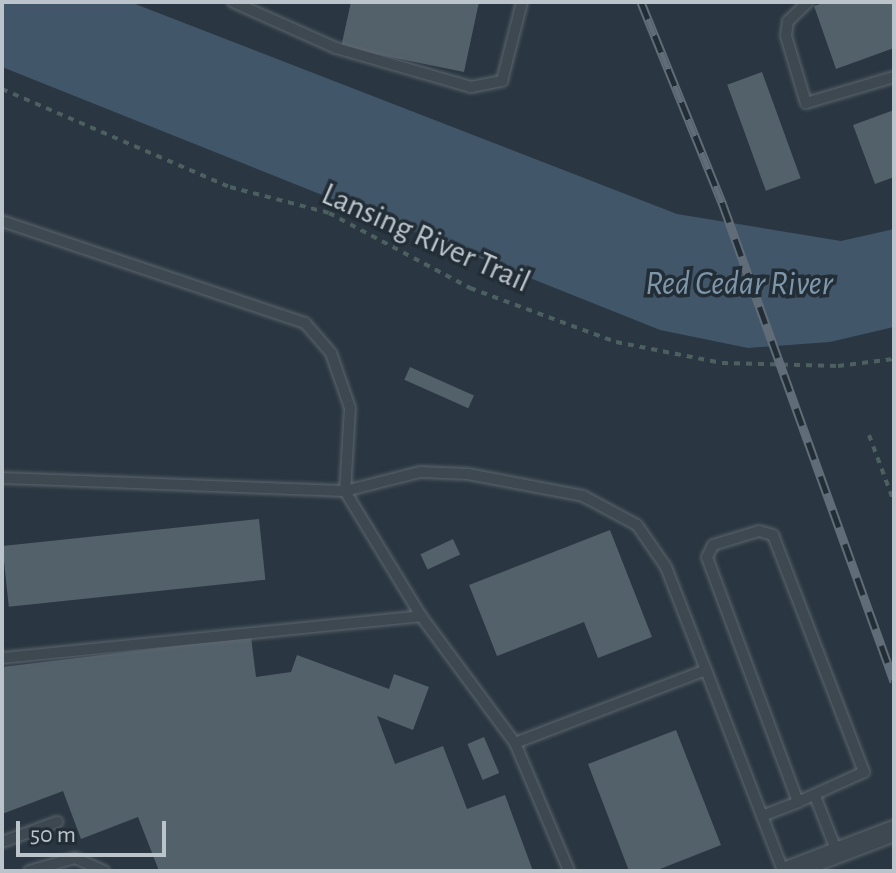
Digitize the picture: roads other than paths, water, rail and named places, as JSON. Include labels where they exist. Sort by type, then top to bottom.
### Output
[{"type":"street","points":[[789,871],[893,834]]},
{"type":"lane","points":[[233,2],[336,48],[471,87],[502,81],[522,2]]},
{"type":"lane","points":[[808,2],[788,21],[786,36],[806,103],[894,77]]},
{"type":"lane","points":[[2,221],[305,323],[331,353],[350,408],[345,491],[421,616],[515,743],[569,871]]},
{"type":"lane","points":[[2,478],[345,491],[420,472],[583,496],[637,525],[666,567],[783,871]]},
{"type":"lane","points":[[762,816],[815,796],[864,772],[773,535],[759,531],[713,545],[707,557],[798,802]]},
{"type":"lane","points":[[2,658],[421,616]]},
{"type":"lane","points":[[515,743],[706,670]]},
{"type":"lane","points":[[815,796],[837,852]]},
{"type":"lane","points":[[2,842],[57,822]]},
{"type":"lane","points":[[29,871],[75,858],[104,871]]},
{"type":"water","name":"Red Cedar River","points":[[2,2],[130,2],[677,214],[841,241],[894,229],[894,327],[830,342],[748,348],[660,330],[2,67]]},
{"type":"railway","points":[[641,2],[723,205],[894,681]]}]
